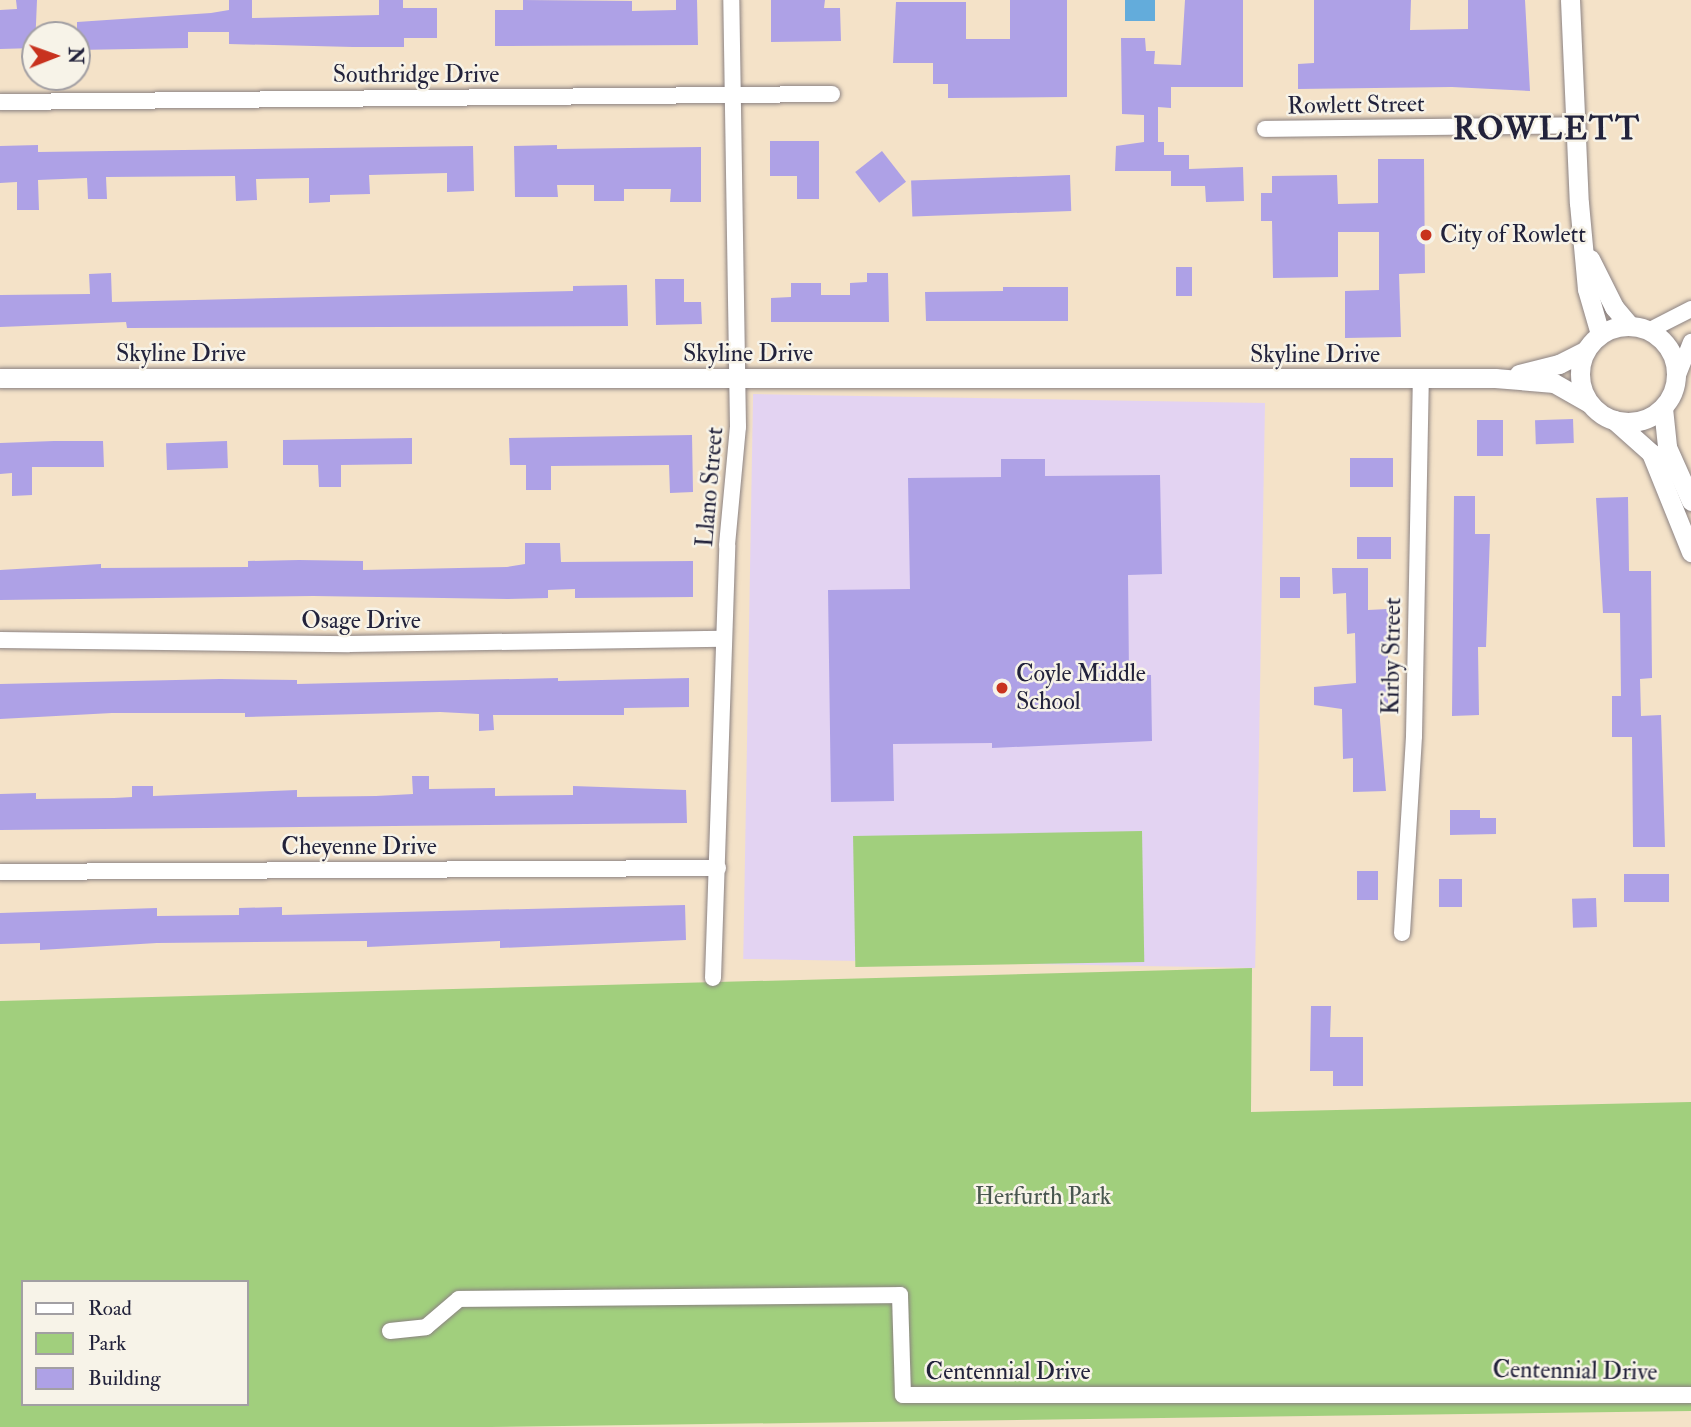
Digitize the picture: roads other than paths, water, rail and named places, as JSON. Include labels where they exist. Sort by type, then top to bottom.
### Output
[{"type":"street","name":"Llano Street","points":[[713,978],[723,639],[738,379],[732,0]]},
{"type":"street","points":[[1570,0],[1572,125],[1587,289],[1600,334]]},
{"type":"street","name":"Southridge Drive","points":[[0,102],[832,94]]},
{"type":"street","name":"Rowlett Street","points":[[1265,129],[1572,125]]},
{"type":"street","points":[[1584,242],[1599,280],[1629,325]]},
{"type":"street","points":[[1650,330],[1691,309]]},
{"type":"street","points":[[1676,380],[1671,351],[1650,330],[1629,325],[1600,334],[1586,350],[1580,377],[1589,402],[1651,453],[1691,552]]},
{"type":"street","points":[[1691,342],[1663,408],[1667,447],[1691,501]]},
{"type":"street","name":"Skyline Drive","points":[[1495,378],[1559,364],[1586,350]]},
{"type":"street","name":"Skyline Drive","points":[[0,378],[1495,378],[1554,383],[1589,402]]},
{"type":"street","name":"Kirby Street","points":[[1402,933],[1414,736],[1421,379]]},
{"type":"street","points":[[1614,420],[1639,420],[1663,408]]},
{"type":"street","name":"Osage Drive","points":[[0,640],[349,644],[723,639]]},
{"type":"street","name":"Cheyenne Drive","points":[[0,872],[718,868]]},
{"type":"street","name":"Centennial Drive","points":[[390,1332],[426,1327],[459,1298],[900,1295],[903,1395],[1691,1395]]},
{"type":"water","points":[[1125,0],[1155,0],[1155,21],[1125,21]]},
{"type":"place","name":"City of Rowlett","points":[[1426,235]]},
{"type":"place","name":"Coyle Middle School","points":[[1002,688]]},
{"type":"district","name":"ROWLETT","points":[[1547,129]]},
{"type":"park label","name":"Herfurth Park","points":[[1043,1197]]}]
